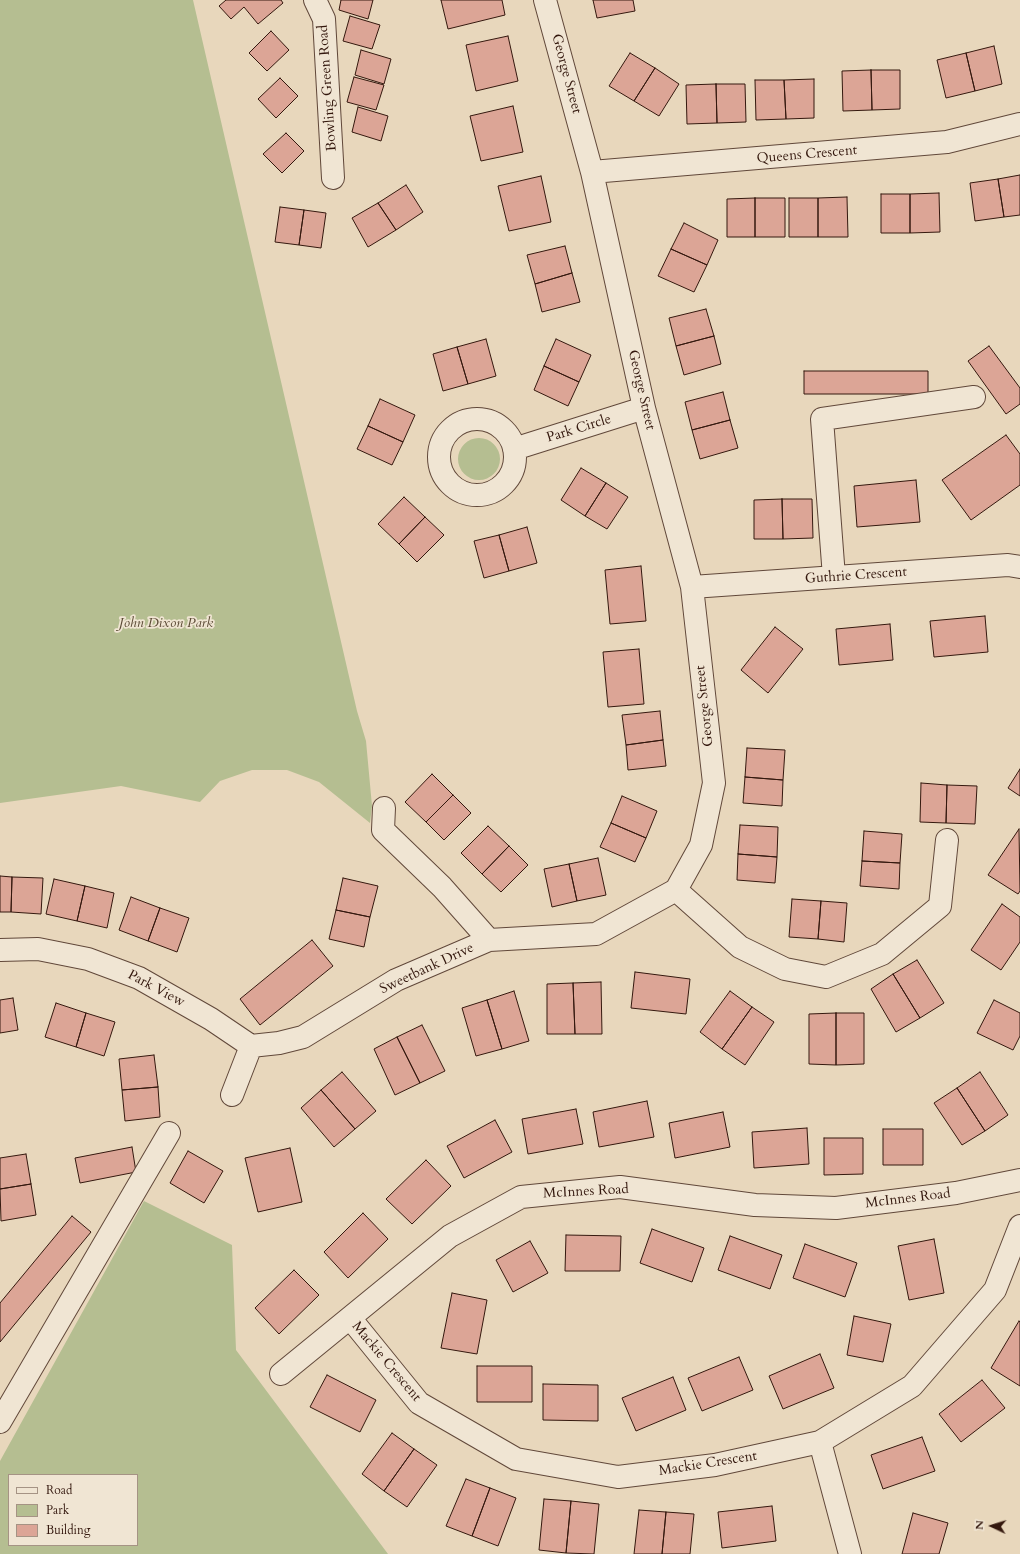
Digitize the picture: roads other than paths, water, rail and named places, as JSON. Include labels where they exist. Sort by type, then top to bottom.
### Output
[{"type":"street","name":"Bowling Green Road","points":[[315,0],[324,19],[333,178]]},
{"type":"street","name":"George Street","points":[[545,0],[592,172],[644,408],[692,587],[714,783],[701,845],[676,890]]},
{"type":"street","name":"Queens Crescent","points":[[592,172],[947,142],[1020,124]]},
{"type":"street","points":[[834,577],[822,419],[974,397]]},
{"type":"street","name":"Park Circle","points":[[514,449],[644,408]]},
{"type":"street","name":"Guthrie Crescent","points":[[692,587],[1008,565],[1020,567]]},
{"type":"street","name":"Sweetbank Drive","points":[[384,808],[383,830],[442,887],[489,940]]},
{"type":"street","points":[[676,890],[740,946],[785,969],[826,977],[882,954],[940,906],[947,840]]},
{"type":"street","name":"Sweetbank Drive","points":[[251,1046],[279,1043],[303,1037],[396,980],[489,940],[596,934],[676,890]]},
{"type":"street","name":"Park View","points":[[0,950],[38,949],[88,959],[140,978],[211,1019],[251,1046]]},
{"type":"street","points":[[232,1095],[251,1046]]},
{"type":"street","points":[[0,1422],[169,1132]]},
{"type":"street","name":"McInnes Road","points":[[281,1374],[450,1236],[521,1197],[620,1187],[755,1205],[836,1208],[956,1193],[1020,1180]]},
{"type":"street","name":"Mackie Crescent","points":[[350,1318],[419,1403],[516,1459],[618,1477],[715,1465],[820,1442],[912,1386],[995,1290],[1020,1226]]},
{"type":"street","points":[[820,1442],[850,1554]]},
{"type":"park label","name":"John Dixon Park","points":[[166,624]]}]
